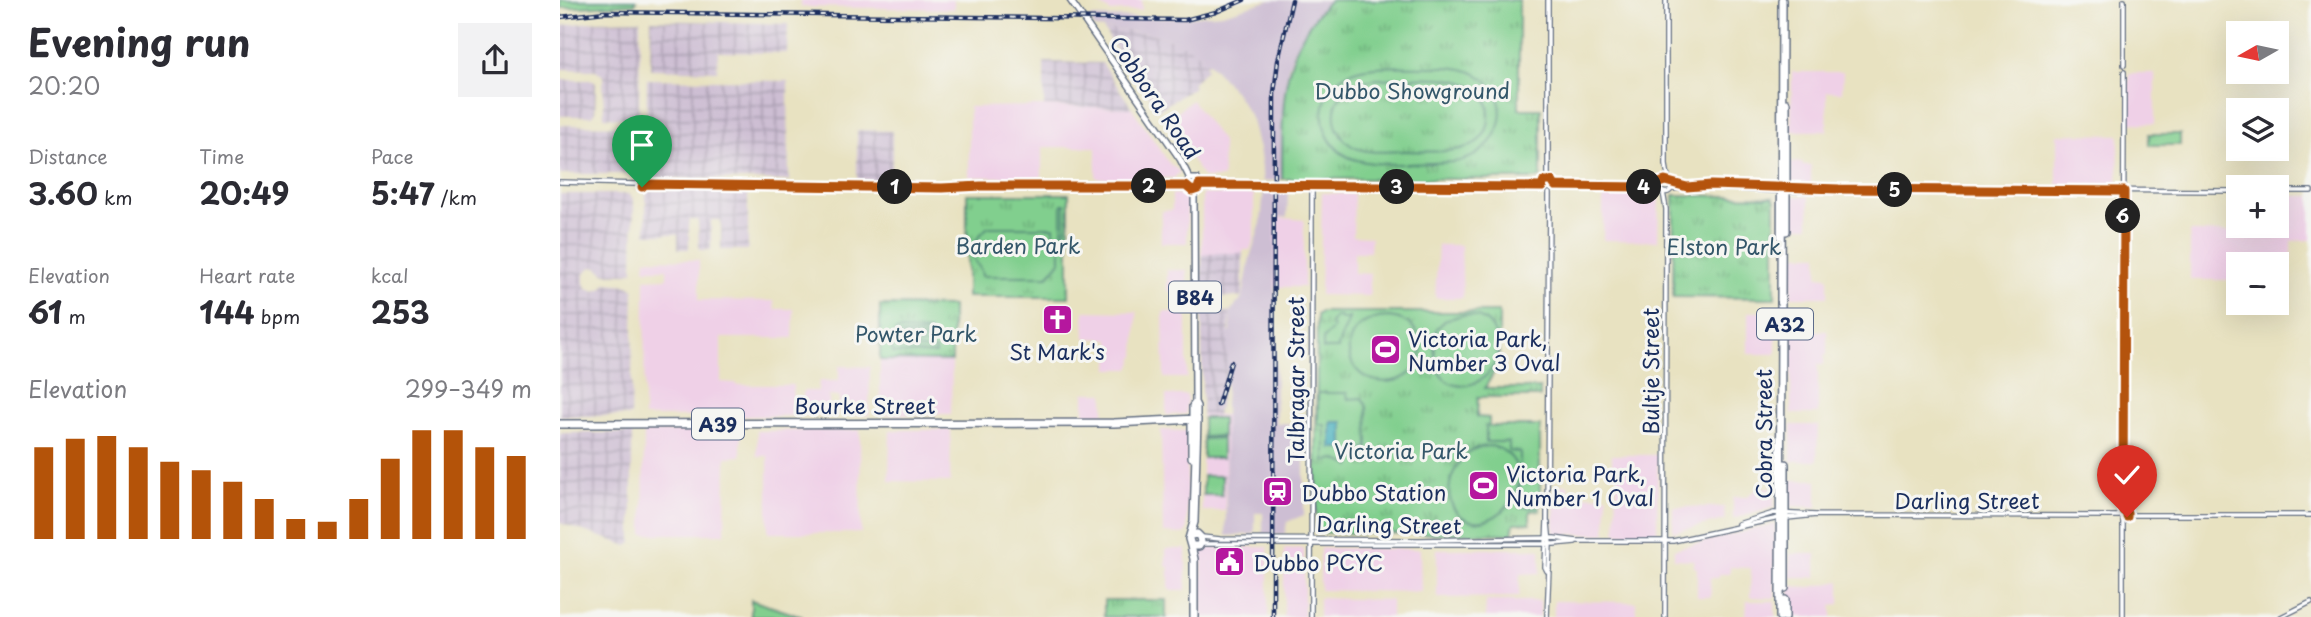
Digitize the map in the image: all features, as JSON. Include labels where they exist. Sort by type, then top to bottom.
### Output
[{"type":"highway","name":"Cobra Street","points":[[1782,617],[1784,0]]},
{"type":"highway","name":"Bourke Street","points":[[560,424],[1195,421]]},
{"type":"highway","points":[[1194,617],[1194,559],[1197,540],[1194,522],[1195,475],[1192,467],[1195,421]]},
{"type":"main road","name":"Cobbora Road","points":[[1070,0],[1180,159],[1190,179]]},
{"type":"main road","points":[[1190,179],[1196,179],[1199,185],[1194,191],[1186,186],[1190,179]]},
{"type":"main road","name":"B84","points":[[1194,191],[1195,421]]},
{"type":"street","points":[[1548,0],[1548,180]]},
{"type":"street","name":"Bultje Street","points":[[1665,617],[1666,209],[1662,187],[1666,165],[1666,0]]},
{"type":"street","points":[[2123,520],[2119,516],[2123,511],[2124,72],[2128,69],[2124,65],[2124,0]]},
{"type":"street","name":"Bultje Street","points":[[1666,165],[1670,183],[1666,209]]},
{"type":"street","points":[[560,183],[637,184],[642,180],[645,184],[932,188],[1186,186]]},
{"type":"street","points":[[1548,180],[1555,186]]},
{"type":"street","points":[[1542,187],[1544,181],[1548,180]]},
{"type":"street","points":[[1662,187],[1670,183],[1687,187]]},
{"type":"street","points":[[1199,185],[1542,187]]},
{"type":"street","points":[[1555,186],[1662,187],[1670,190],[1711,185],[1828,191],[2226,191]]},
{"type":"street","name":"Talbragar Street","points":[[1311,617],[1312,186]]},
{"type":"street","points":[[1549,193],[1555,186]]},
{"type":"street","points":[[1542,187],[1549,193]]},
{"type":"street","points":[[2289,191],[2311,191]]},
{"type":"street","points":[[1547,571],[1549,193]]},
{"type":"street","points":[[2123,511],[2128,515],[2311,515]]},
{"type":"street","points":[[2123,617],[2123,520],[2128,515]]},
{"type":"street","name":"Darling Street","points":[[1197,540],[1665,541],[1729,527],[1763,516],[2119,516]]},
{"type":"street","points":[[1547,540],[1550,544],[1547,617]]},
{"type":"street","name":"Darling Street","points":[[1550,544],[1577,541]]},
{"type":"street","points":[[2281,617],[2311,602]]},
{"type":"shaded area","points":[[801,0],[954,0],[954,9],[801,7]]},
{"type":"shaded area","points":[[1099,0],[1142,0],[1142,10],[1111,12],[1097,3]]},
{"type":"shaded area","points":[[1271,0],[1330,0],[1308,25],[1288,68],[1283,100],[1282,179],[1263,182],[1252,120],[1236,93],[1202,55],[1171,39],[1149,33],[1094,28],[1090,17],[1173,18],[1222,14]]},
{"type":"shaded area","points":[[640,20],[639,119],[604,117],[603,76],[596,70],[560,69],[560,26],[598,21]]},
{"type":"shaded area","points":[[651,20],[788,24],[787,53],[718,52],[717,71],[650,69]]},
{"type":"shaded area","points":[[1103,29],[1149,33],[1171,39],[1209,60],[1205,66],[1208,68],[1192,83],[1194,87],[1158,110]]},
{"type":"shaded area","points":[[1044,62],[1102,63],[1132,108],[1044,106]]},
{"type":"shaded area","points":[[1792,72],[1843,72],[1842,92],[1827,92],[1827,131],[1791,131]]},
{"type":"shaded area","points":[[2129,73],[2155,73],[2155,124],[2129,123]]},
{"type":"shaded area","points":[[647,79],[788,81],[789,181],[650,178],[646,174]]},
{"type":"shaded area","points":[[560,80],[593,80],[596,83],[595,113],[592,116],[560,116]]},
{"type":"shaded area","points":[[1192,100],[1222,141],[1223,178],[1204,178],[1165,121]]},
{"type":"shaded area","points":[[969,107],[1132,108],[1169,163],[1180,172],[1174,178],[1096,178],[1096,147],[1042,147],[1042,177],[969,177]]},
{"type":"shaded area","points":[[560,125],[635,126],[635,174],[560,174]]},
{"type":"shaded area","points":[[857,130],[892,131],[892,181],[857,180]]},
{"type":"shaded area","points":[[2057,134],[2119,135],[2118,186],[2057,185]]},
{"type":"shaded area","points":[[1802,162],[1803,165],[1811,165],[1811,185],[1791,181],[1791,163]]},
{"type":"shaded area","points":[[1264,187],[1279,187],[1288,193],[1287,217],[1275,217],[1276,423],[1304,424],[1304,515],[1287,522],[1285,534],[1275,535],[1263,534],[1263,513],[1255,513],[1255,534],[1226,536],[1225,404],[1230,312],[1243,297],[1250,257],[1261,223]]},
{"type":"shaded area","points":[[649,190],[748,190],[748,250],[721,250],[721,220],[711,220],[711,250],[699,250],[698,220],[689,220],[689,249],[678,249],[678,234],[646,234],[646,194]]},
{"type":"shaded area","points":[[1322,193],[1354,194],[1353,236],[1371,237],[1370,252],[1354,252],[1354,273],[1370,274],[1370,296],[1320,295]]},
{"type":"shaded area","points":[[560,194],[629,194],[634,200],[633,271],[606,274],[597,267],[589,268],[584,275],[587,288],[595,291],[603,288],[606,283],[629,285],[634,289],[631,416],[560,416]]},
{"type":"shaded area","points":[[1172,194],[1187,194],[1187,243],[1161,243],[1161,211],[1172,210]]},
{"type":"shaded area","points":[[1202,194],[1254,194],[1254,239],[1250,250],[1244,250],[1243,253],[1202,255]]},
{"type":"shaded area","points":[[1603,195],[1659,195],[1658,241],[1603,240]]},
{"type":"shaded area","points":[[2289,196],[2311,196],[2311,240],[2291,241],[2291,280],[2289,252],[2226,252],[2226,280],[2190,280],[2190,232],[2226,232],[2226,238],[2289,238]]},
{"type":"shaded area","points":[[1791,197],[1809,197],[1809,226],[1792,226]]},
{"type":"shaded area","points":[[1275,217],[1304,220],[1304,287],[1275,287]]},
{"type":"shaded area","points":[[1438,245],[1461,245],[1463,298],[1435,298]]},
{"type":"shaded area","points":[[1243,253],[1243,297],[1202,297],[1202,255]]},
{"type":"shaded area","points":[[1792,255],[1818,255],[1818,276],[1828,277],[1828,297],[1791,297]]},
{"type":"shaded area","points":[[646,259],[699,260],[699,300],[774,301],[775,309],[794,309],[793,338],[721,338],[721,382],[736,385],[793,385],[792,416],[644,417],[645,279],[667,278],[667,269],[645,269]]},
{"type":"shaded area","points":[[1167,270],[1187,270],[1187,291],[1167,291]]},
{"type":"shaded area","points":[[1084,311],[1137,312],[1135,356],[1130,369],[1109,369],[1110,339],[1085,338]]},
{"type":"shaded area","points":[[1163,312],[1187,312],[1187,378],[1164,378]]},
{"type":"shaded area","points":[[1202,312],[1230,312],[1229,361],[1217,415],[1202,415]]},
{"type":"shaded area","points":[[1748,312],[1776,312],[1776,354],[1748,354]]},
{"type":"shaded area","points":[[1791,313],[1814,313],[1814,331],[1827,331],[1827,355],[1824,356],[1824,364],[1818,364],[1818,414],[1791,414]]},
{"type":"shaded area","points":[[880,360],[952,361],[951,414],[880,415]]},
{"type":"shaded area","points":[[839,366],[870,367],[869,415],[839,415],[839,397],[829,396],[829,415],[802,415],[803,391],[818,391],[819,381],[839,381]]},
{"type":"shaded area","points":[[1084,393],[1104,393],[1104,414],[1084,414]]},
{"type":"shaded area","points":[[1166,395],[1187,395],[1186,414],[1166,415]]},
{"type":"shaded area","points":[[1202,415],[1226,415],[1225,511],[1202,511]]},
{"type":"shaded area","points":[[1791,425],[1818,425],[1817,461],[1791,461]]},
{"type":"shaded area","points":[[860,430],[861,533],[768,533],[768,456],[757,456],[757,431]]},
{"type":"shaded area","points":[[890,430],[951,430],[950,482],[889,481]]},
{"type":"shaded area","points":[[1161,430],[1187,431],[1187,531],[1184,534],[1163,533]]},
{"type":"shaded area","points":[[741,431],[741,456],[726,457],[725,534],[643,534],[644,432]]},
{"type":"shaded area","points":[[560,433],[632,433],[632,542],[628,546],[560,523]]},
{"type":"shaded area","points":[[1612,455],[1658,455],[1657,534],[1616,534],[1617,472],[1612,467]]},
{"type":"shaded area","points":[[1791,480],[1817,480],[1817,507],[1791,506]]},
{"type":"shaded area","points":[[1555,485],[1568,485],[1569,495],[1607,496],[1606,534],[1554,534]]},
{"type":"shaded area","points":[[1760,487],[1775,488],[1774,507],[1733,519],[1733,497],[1746,497]]},
{"type":"shaded area","points":[[1673,507],[1724,507],[1725,520],[1673,532]]},
{"type":"shaded area","points":[[1775,524],[1775,598],[1750,597],[1751,568],[1730,567],[1730,574],[1719,574],[1719,578],[1710,578],[1711,597],[1697,597],[1697,568],[1694,567],[1694,560],[1674,559],[1674,549]]},
{"type":"shaded area","points":[[1268,547],[1268,617],[1202,617],[1202,548]]},
{"type":"shaded area","points":[[1304,548],[1304,617],[1284,617],[1284,549]]},
{"type":"shaded area","points":[[1320,548],[1420,549],[1421,592],[1320,590]]},
{"type":"shaded area","points":[[1166,549],[1186,549],[1186,590],[1169,590]]},
{"type":"shaded area","points":[[1437,549],[1540,549],[1540,573],[1520,574],[1519,597],[1437,598]]},
{"type":"shaded area","points":[[1790,554],[1816,554],[1816,577],[1790,577]]},
{"type":"shaded area","points":[[1840,581],[1840,604],[1832,606],[1832,617],[1790,617],[1790,586],[1811,587]]},
{"type":"shaded area","points":[[1319,598],[1391,600],[1391,617],[1319,617]]},
{"type":"shaded area","points":[[1486,601],[1540,601],[1540,617],[1485,617]]},
{"type":"shaded area","points":[[1554,601],[1636,602],[1636,617],[1554,617]]},
{"type":"shaded area","points":[[1747,601],[1775,601],[1775,617],[1746,617]]},
{"type":"green space","points":[[560,0],[636,0],[635,4],[560,8]]},
{"type":"green space","name":"Dubbo Showground","points":[[1330,0],[1519,0],[1519,109],[1541,109],[1541,176],[1536,179],[1282,179],[1286,83],[1300,40]]},
{"type":"green space","points":[[1375,67],[1446,67],[1478,75],[1491,86],[1498,98],[1501,112],[1499,126],[1483,150],[1470,158],[1454,162],[1391,164],[1348,157],[1330,139],[1324,123],[1324,106],[1331,89],[1348,73]],"holes":[[[1426,77],[1461,81],[1475,87],[1485,97],[1489,112],[1487,127],[1481,138],[1472,145],[1459,149],[1371,152],[1358,149],[1339,133],[1336,107],[1344,91],[1358,82]]]},
{"type":"green space","points":[[2149,134],[2180,134],[2180,145],[2149,145]]},
{"type":"green space","name":"Barden Park","points":[[967,194],[1069,194],[1069,297],[967,297]]},
{"type":"green space","name":"Elston Park","points":[[1674,195],[1773,197],[1775,298],[1673,297]]},
{"type":"green space","points":[[1062,204],[1065,204],[1065,242],[1061,243],[1061,260],[1048,276],[982,276],[974,259],[973,249],[988,227],[1054,227],[1054,233],[1062,242]]},
{"type":"green space","name":"Powter Park","points":[[880,305],[952,306],[952,361],[880,360]]},
{"type":"green space","name":"Victoria Park","points":[[1321,312],[1499,312],[1499,363],[1485,388],[1540,388],[1540,397],[1478,397],[1477,417],[1489,418],[1489,426],[1486,426],[1520,451],[1520,507],[1540,507],[1540,510],[1530,511],[1530,523],[1514,523],[1512,534],[1319,533],[1316,511],[1317,315]]},
{"type":"green space","points":[[1462,315],[1477,317],[1489,324],[1494,332],[1497,350],[1494,366],[1485,377],[1473,384],[1460,385],[1448,382],[1439,372],[1434,342],[1437,328],[1446,320]]},
{"type":"green space","points":[[1336,316],[1345,320],[1349,318],[1338,349],[1323,349],[1323,339],[1333,329],[1331,322]]},
{"type":"green space","name":"Victoria Park, Number 3 Oval","points":[[1389,317],[1405,322],[1416,330],[1421,342],[1421,354],[1417,366],[1408,375],[1394,381],[1377,381],[1365,377],[1356,369],[1350,358],[1349,347],[1352,336],[1359,327],[1371,320]]},
{"type":"green space","points":[[930,331],[900,335],[930,337],[932,342],[929,344],[898,348],[936,350],[936,354],[893,353],[892,347],[896,344],[927,340],[895,338],[895,332]]},
{"type":"green space","points":[[1318,393],[1347,393],[1348,399],[1362,398],[1367,407],[1368,448],[1359,449],[1359,458],[1354,458],[1351,466],[1335,459],[1325,461],[1325,425],[1318,424]]},
{"type":"green space","points":[[1203,418],[1222,418],[1222,436],[1203,437]]},
{"type":"green space","points":[[1486,426],[1540,426],[1540,507],[1520,507],[1520,452],[1509,451],[1509,442],[1486,442]]},
{"type":"green space","points":[[1222,438],[1222,458],[1203,458],[1203,439]]},
{"type":"green space","name":"Victoria Park, Number 1 Oval","points":[[1491,446],[1512,458],[1519,480],[1514,496],[1502,511],[1489,519],[1475,521],[1463,517],[1454,509],[1450,496],[1451,481],[1465,455],[1477,448]]},
{"type":"green space","points":[[1203,476],[1222,476],[1222,495],[1203,495]]},
{"type":"green space","points":[[751,600],[803,617],[751,617]]},
{"type":"green space","points":[[1104,600],[1166,600],[1166,617],[1104,617]]},
{"type":"water","points":[[1331,422],[1343,422],[1343,448],[1331,448]]},
{"type":"railway","points":[[560,17],[605,12],[1185,20],[1216,12],[1244,0]]},
{"type":"railway","points":[[1273,617],[1274,93],[1278,61],[1292,0]]},
{"type":"railway","points":[[1218,405],[1231,362]]},
{"type":"place","name":"St Mark's","points":[[1057,319]]},
{"type":"place","name":"Victoria Park, Number 3 Oval","points":[[1385,350]]},
{"type":"place","name":"Victoria Park, Number 1 Oval","points":[[1483,485]]},
{"type":"place","name":"Dubbo Station","points":[[1278,492]]},
{"type":"place","name":"Dubbo PCYC","points":[[1230,562]]},
{"type":"route","points":[[642,187],[645,184],[942,188],[1186,186],[1194,191],[1199,185],[1542,187],[1544,181],[1548,180],[1555,186],[1647,187],[1666,181],[1687,187],[1711,185],[1839,189],[2124,191],[2123,511],[2127,513],[2127,517]]}]
